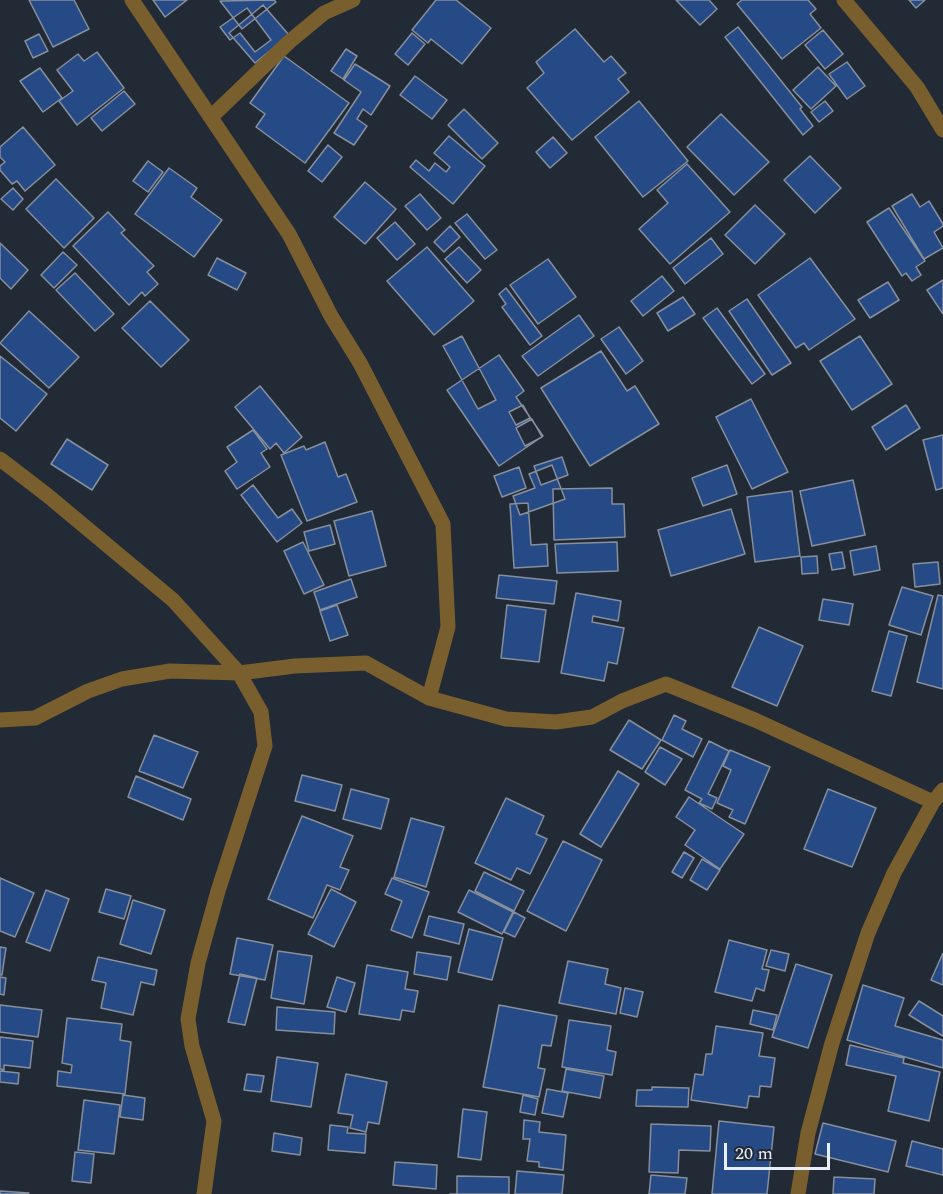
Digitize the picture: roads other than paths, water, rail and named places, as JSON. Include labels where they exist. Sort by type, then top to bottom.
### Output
[{"type":"street","points":[[132,0],[289,234],[331,316],[360,363],[443,524],[448,627],[429,699]]},
{"type":"street","points":[[211,117],[289,42],[324,13],[353,0]]},
{"type":"street","points":[[844,0],[917,87],[943,130]]},
{"type":"street","points":[[0,459],[173,600],[239,673],[261,712],[265,746],[218,891],[198,963],[188,1019],[192,1046],[214,1121],[204,1194]]},
{"type":"street","points":[[0,720],[34,718],[88,691],[122,679],[170,671],[239,673],[295,666],[366,663],[429,699],[506,719],[556,722],[592,717],[622,701],[666,684],[938,796],[894,873],[868,933],[832,1043],[808,1133],[798,1194]]}]
